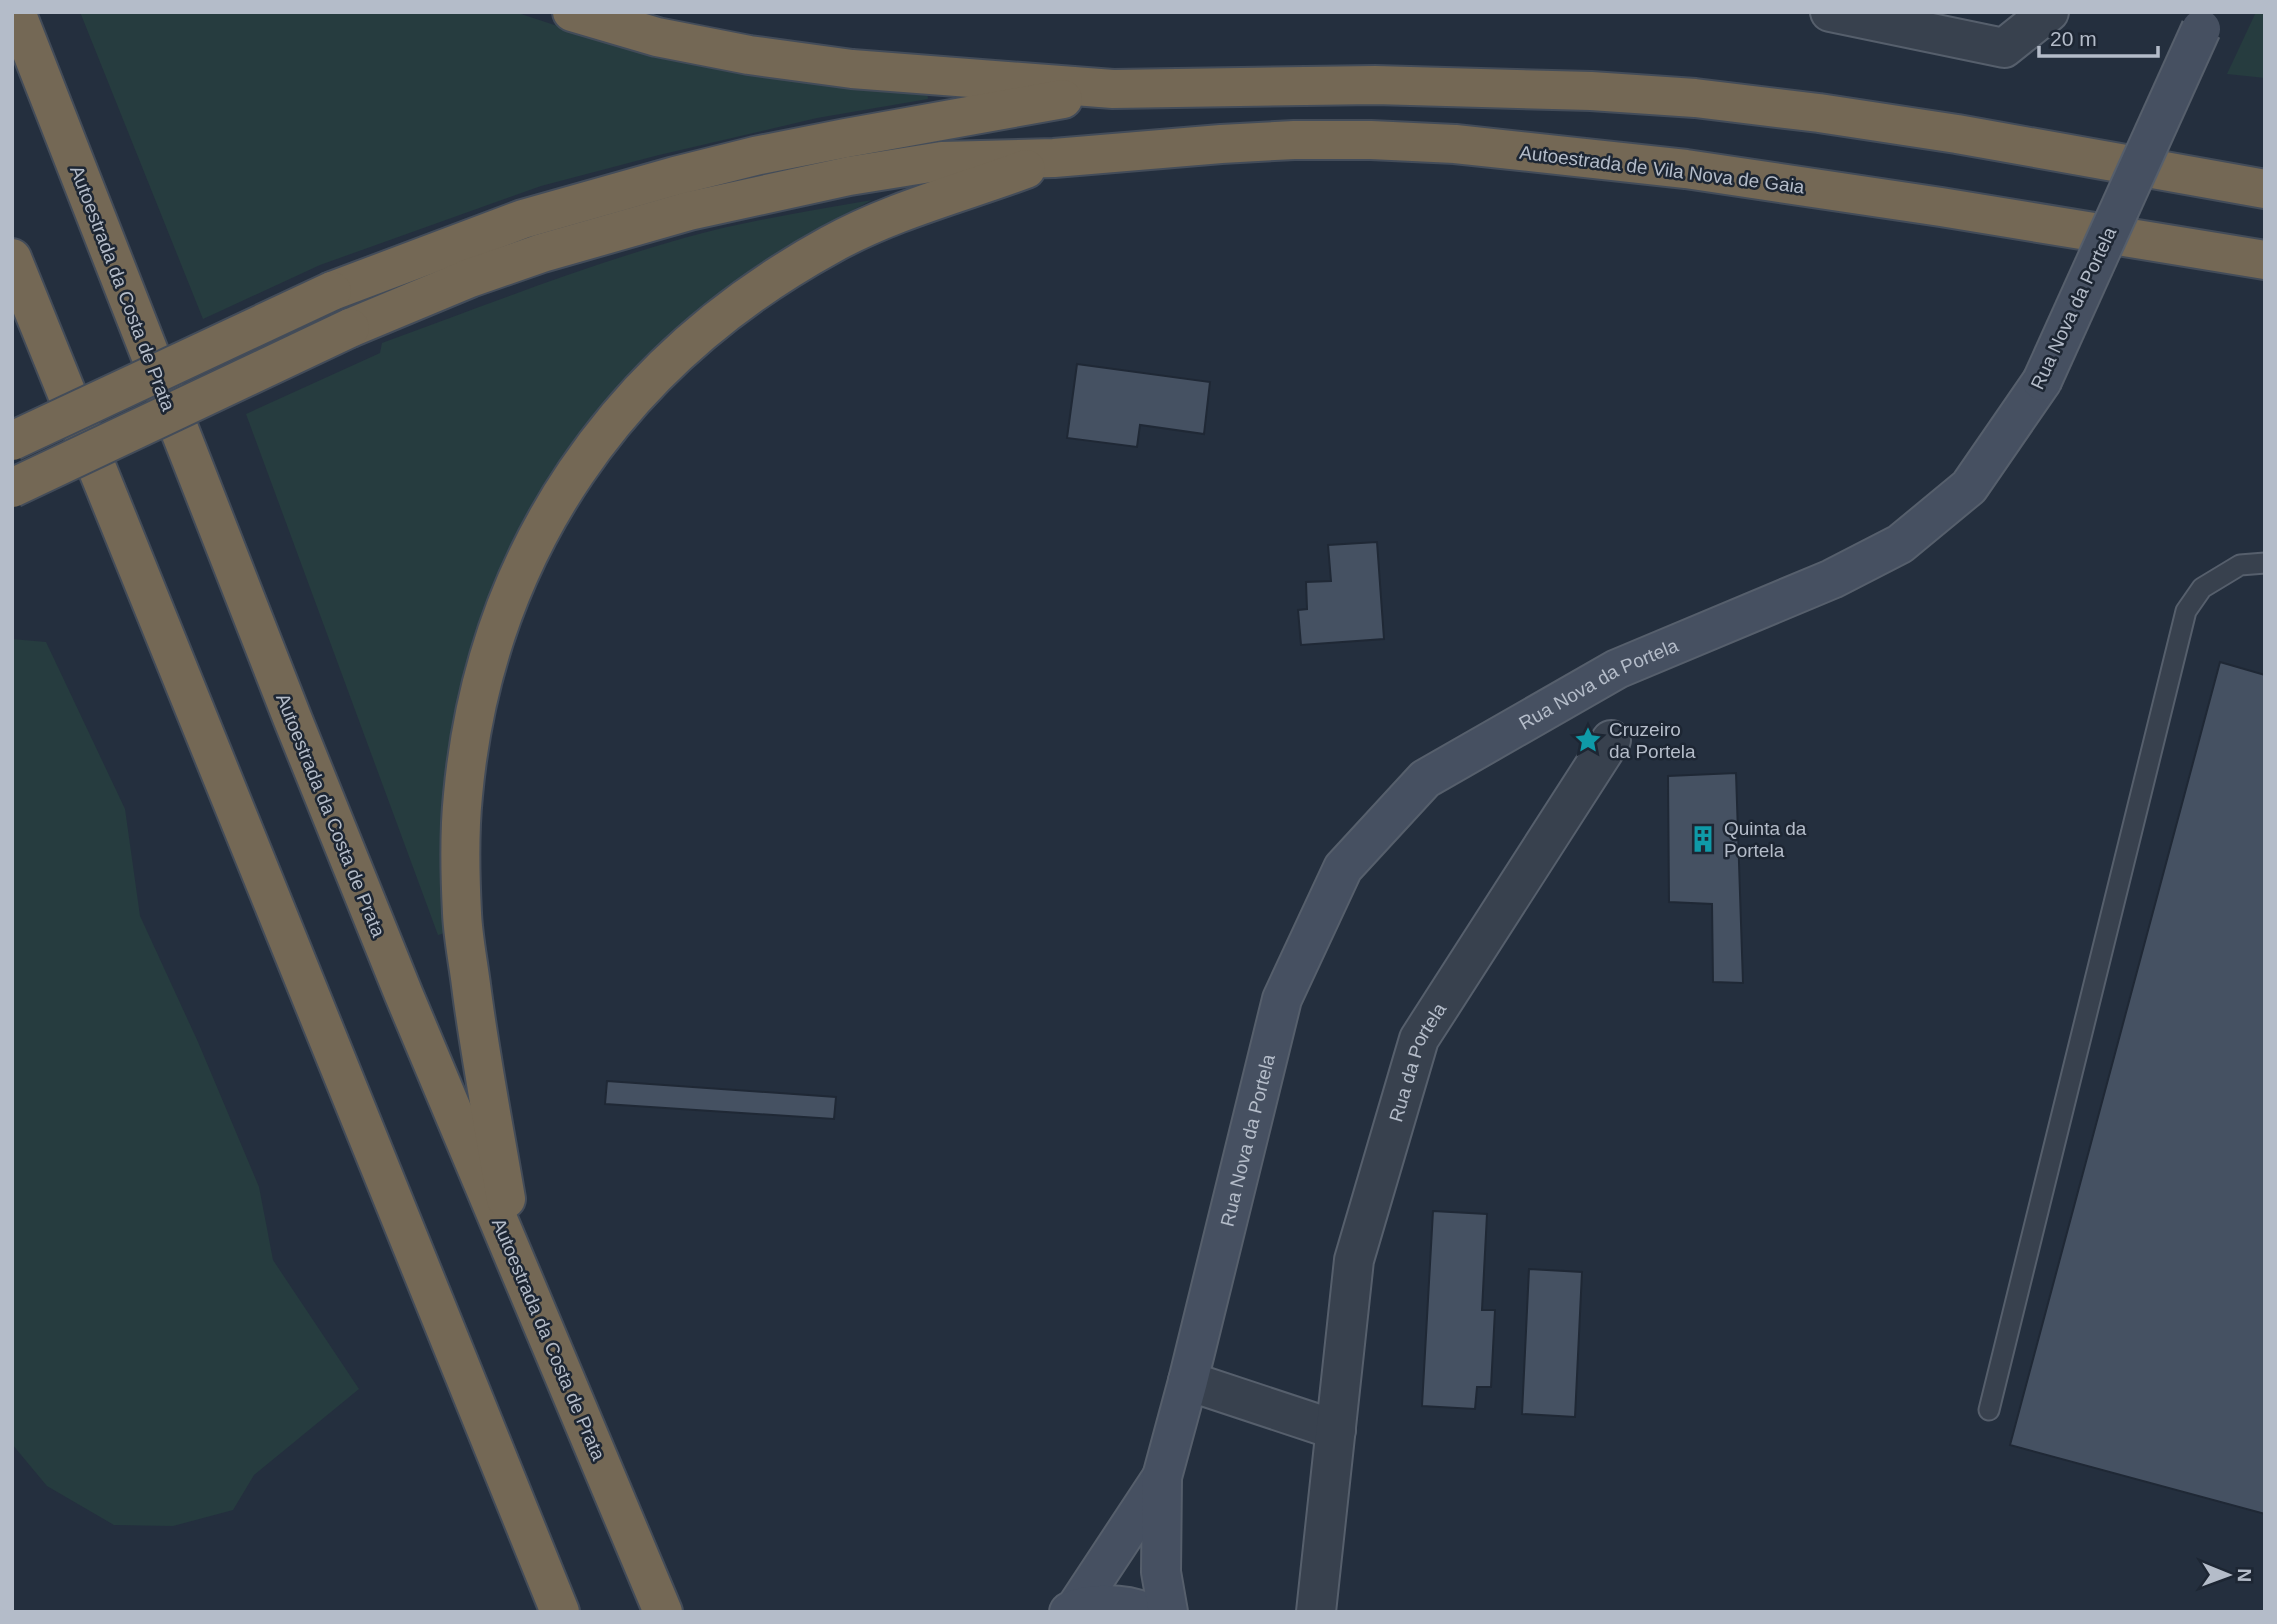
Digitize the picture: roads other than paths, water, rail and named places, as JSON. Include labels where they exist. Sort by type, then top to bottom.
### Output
[{"type":"highway","name":"Autoestrada da Costa de Prata","points":[[16,12],[293,720],[663,1612]]},
{"type":"highway","points":[[572,12],[657,37],[749,55],[852,69],[1113,89],[1375,85],[1591,91],[1695,98],[1957,134],[2265,189]]},
{"type":"highway","points":[[12,441],[332,291],[523,219],[755,156],[1113,89]]},
{"type":"highway","name":"Autoestrada de Vila Nova de Gaia","points":[[1054,158],[1294,140],[1371,139],[1455,144],[1686,169],[2265,260]]},
{"type":"highway","points":[[518,1266],[476,1021],[462,917],[460,853],[463,795],[471,732],[484,674],[507,605],[535,541],[569,483],[606,430],[629,403],[699,333],[762,285],[832,243],[900,212],[1054,158]]},
{"type":"highway","points":[[12,488],[349,328],[470,278],[542,253],[689,211],[849,176],[942,161],[1054,158]]},
{"type":"highway","points":[[2211,178],[2265,183]]},
{"type":"highway","points":[[12,258],[561,1612]]},
{"type":"main road","name":"Rua Nova da Portela","points":[[1168,1612],[1161,1572],[1162,1477],[1282,999],[1343,868],[1425,779],[1618,669],[1832,579],[1900,544],[1969,487],[2042,381],[2205,21]]},
{"type":"main road","name":"Rua Nova da Portela","points":[[1072,1610],[1162,1477]]},
{"type":"main road","name":"Rua Nova da Portela","points":[[1072,1610],[1108,1604],[1145,1612]]},
{"type":"street","points":[[1830,12],[2004,48],[2049,12]]},
{"type":"street","name":"Rua da Portela","points":[[1316,1612],[1354,1260],[1419,1039],[1611,740]]},
{"type":"street","points":[[1188,1381],[1336,1430]]},
{"type":"lane","points":[[1989,1410],[2186,611],[2202,588],[2240,565],[2265,563]]},
{"type":"place","name":"Cruzeiro da Portela","points":[[1588,740]]},
{"type":"place","name":"Quinta da Portela","points":[[1703,839]]}]
